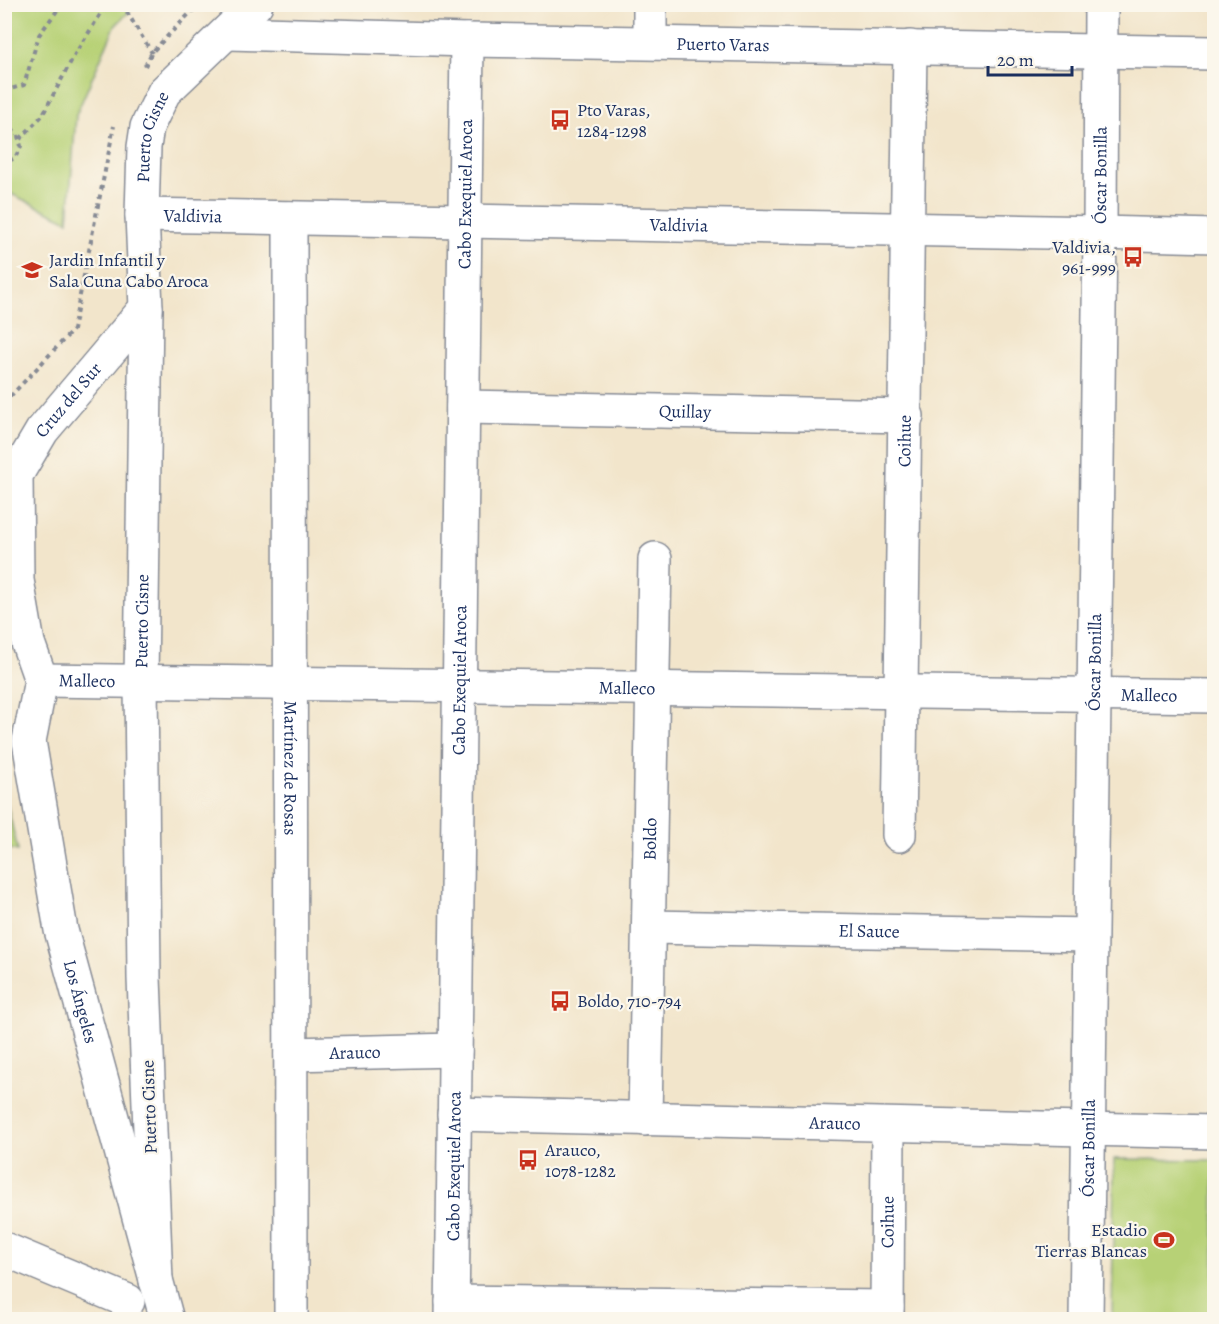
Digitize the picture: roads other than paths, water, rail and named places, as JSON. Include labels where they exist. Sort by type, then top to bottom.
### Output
[{"type":"street","name":"Puerto Cisne","points":[[156,1281],[144,978],[141,681],[146,308],[142,215],[144,147],[147,127],[155,108],[177,78],[229,33],[256,4]]},
{"type":"street","points":[[650,4],[650,42]]},
{"type":"street","name":"Óscar Bonilla","points":[[1086,1320],[1101,4]]},
{"type":"street","name":"Puerto Varas","points":[[229,33],[467,40],[1215,53]]},
{"type":"street","name":"Cabo Exequiel Aroca","points":[[452,1311],[467,40]]},
{"type":"street","name":"Coihue","points":[[899,835],[907,416],[910,47]]},
{"type":"street","name":"Valdivia","points":[[142,215],[1215,236]]},
{"type":"street","name":"Martínez de Rosas","points":[[290,218],[291,1320]]},
{"type":"street","name":"Cruz del Sur","points":[[41,680],[28,643],[17,580],[16,475],[42,432],[146,308]]},
{"type":"street","name":"Quillay","points":[[463,407],[907,416]]},
{"type":"street","name":"Boldo","points":[[645,1119],[655,559]]},
{"type":"street","name":"Malleco","points":[[41,680],[1215,696]]},
{"type":"street","name":"Los Ángeles","points":[[41,680],[29,741],[61,930],[167,1320]]},
{"type":"street","name":"El Sauce","points":[[649,927],[1090,935]]},
{"type":"street","name":"Arauco","points":[[291,1054],[455,1050]]},
{"type":"street","name":"Arauco","points":[[454,1114],[1215,1132]]},
{"type":"street","name":"Coihue","points":[[887,1313],[888,1125]]},
{"type":"street","points":[[4,1249],[128,1301]]},
{"type":"street","points":[[452,1311],[887,1313]]},
{"type":"place","name":"Pto Varas, 1284-1298","points":[[560,120]]},
{"type":"place","name":"Valdivia, 961-999","points":[[1133,257]]},
{"type":"place","name":"Jardin Infantil y Sala Cuna Cabo Aroca","points":[[32,270]]},
{"type":"place","name":"Boldo, 710-794","points":[[560,1001]]},
{"type":"place","name":"Arauco, 1078-1282","points":[[528,1160]]},
{"type":"place","name":"Estadio Tierras Blancas","points":[[1164,1240]]}]
